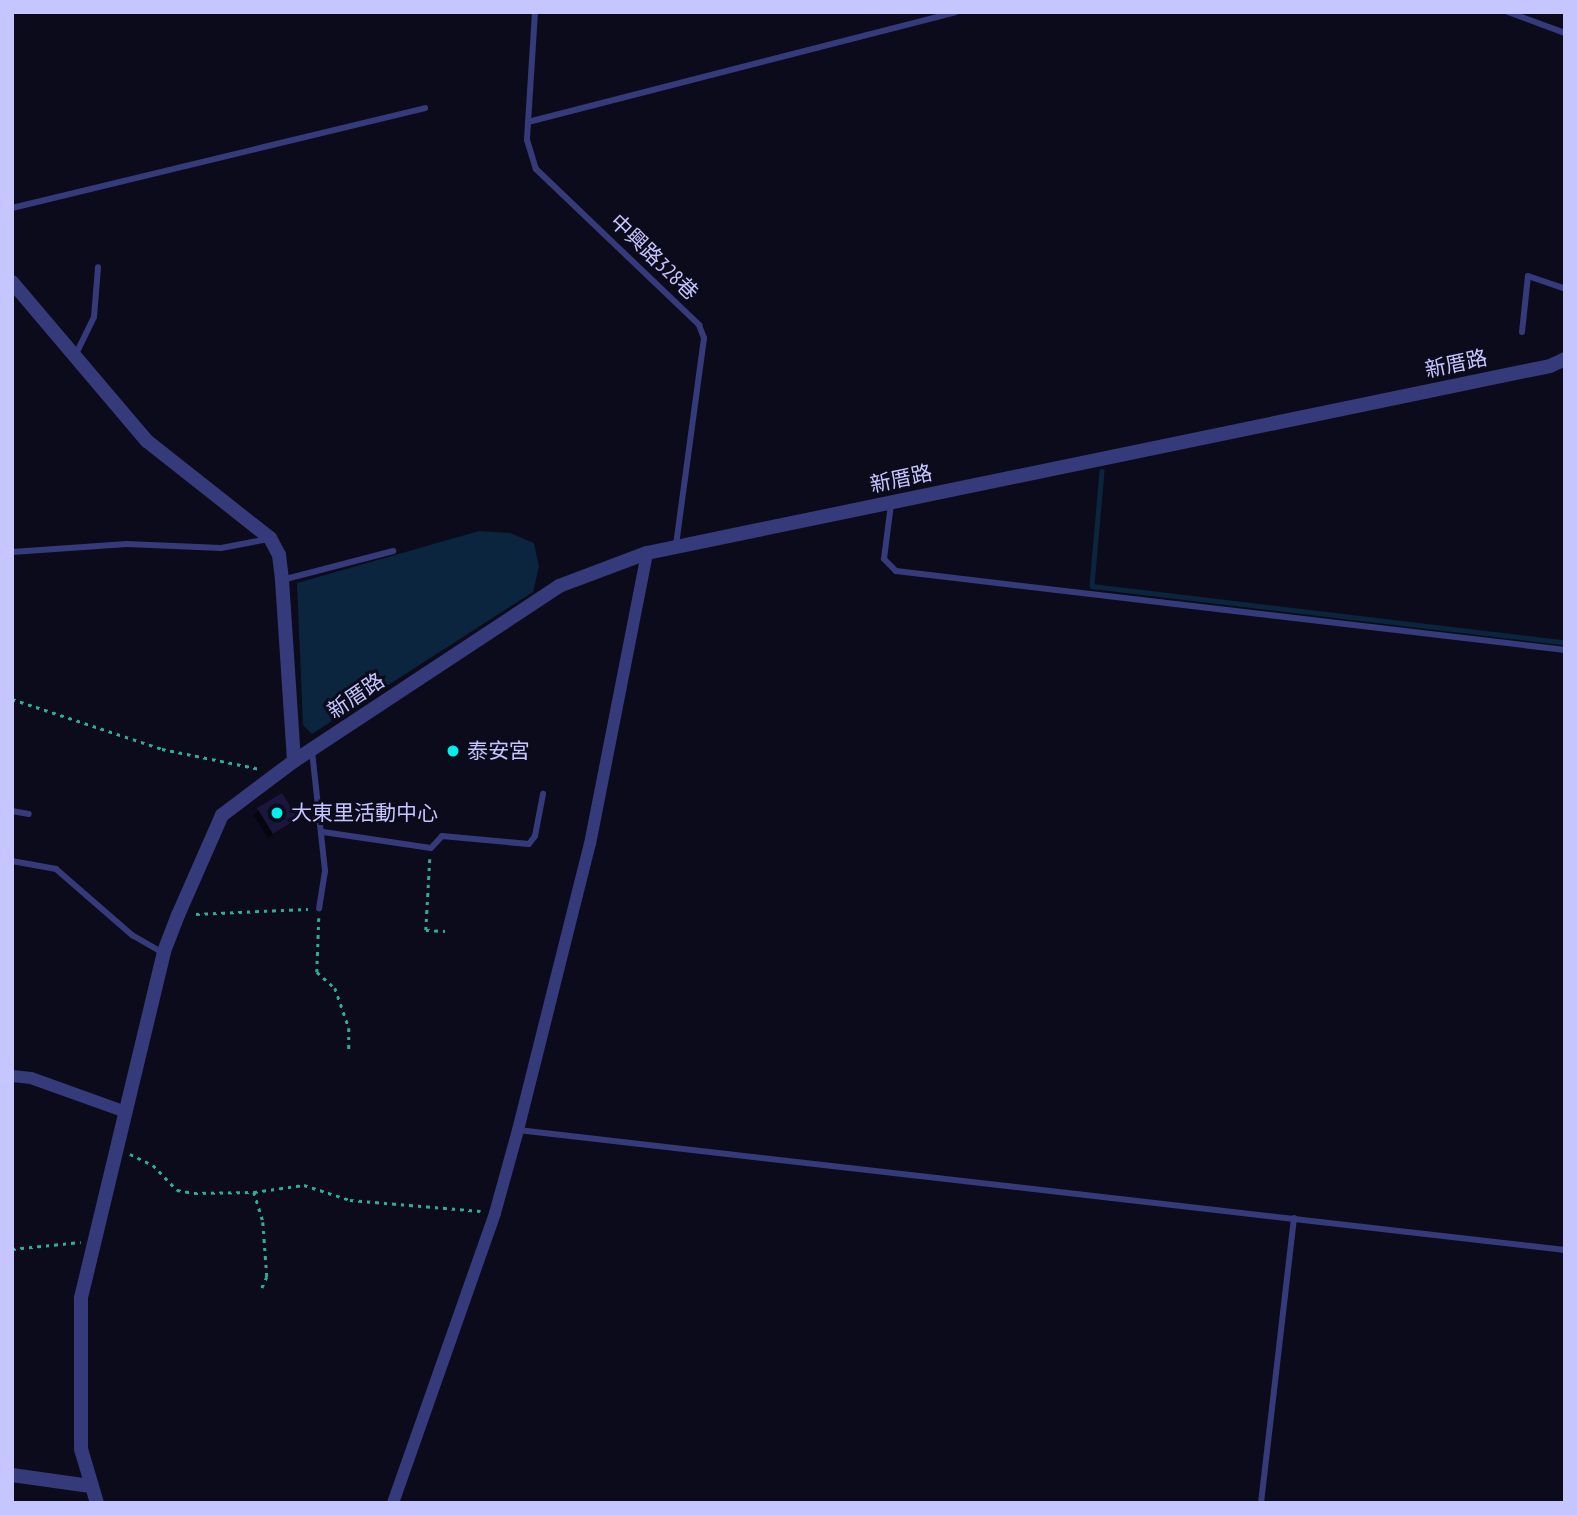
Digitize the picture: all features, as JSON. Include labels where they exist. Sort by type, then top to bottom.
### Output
[{"type":"street","points":[[12,282],[146,441],[270,538],[279,555],[282,580],[294,761]]},
{"type":"street","name":"新厝路","points":[[97,1503],[81,1449],[78,1324],[94,1240],[164,952],[222,815],[277,771],[312,751],[559,586],[647,553],[1557,366],[1565,359]]},
{"type":"street","points":[[394,1503],[495,1213],[518,1130],[590,844],[647,553]]},
{"type":"street","points":[[12,1076],[31,1078],[126,1112]]},
{"type":"street","points":[[12,1475],[90,1486]]},
{"type":"lane","name":"中興路328巷","points":[[535,12],[528,122],[536,169],[699,325],[704,338],[676,547]]},
{"type":"lane","points":[[528,122],[955,12]]},
{"type":"lane","points":[[1507,12],[1565,33]]},
{"type":"lane","points":[[12,208],[425,108]]},
{"type":"lane","points":[[74,358],[94,317],[98,267]]},
{"type":"lane","points":[[1522,332],[1528,275],[1565,289]]},
{"type":"lane","points":[[891,502],[884,559],[887,568],[896,571],[1565,650]]},
{"type":"lane","points":[[12,552],[127,544],[221,548],[270,538]]},
{"type":"lane","points":[[282,580],[393,551]]},
{"type":"lane","points":[[312,751],[323,832],[325,871],[319,909]]},
{"type":"lane","points":[[323,832],[431,848],[442,836],[529,844],[535,836],[543,794]]},
{"type":"lane","points":[[12,811],[29,814]]},
{"type":"lane","points":[[12,861],[56,869],[132,935],[164,952]]},
{"type":"lane","points":[[518,1130],[1565,1250]]},
{"type":"lane","points":[[1261,1503],[1294,1218]]},
{"type":"path","points":[[12,699],[162,749],[277,771]]},
{"type":"path","points":[[431,848],[426,930],[445,932]]},
{"type":"path","points":[[178,915],[319,909],[317,972],[335,988],[349,1028],[349,1054]]},
{"type":"path","points":[[117,1148],[153,1165],[177,1190],[254,1192],[304,1185],[349,1200],[495,1213]]},
{"type":"path","points":[[254,1192],[263,1222],[267,1277],[260,1293]]},
{"type":"path","points":[[12,1250],[94,1240]]},
{"type":"water","points":[[479,531],[510,533],[534,543],[539,567],[533,592],[312,734],[303,725],[297,583]]},
{"type":"building","name":"大東里活動中心","points":[[282,793],[298,818],[273,834],[257,808]]},
{"type":"waterway","points":[[1102,471],[1092,586],[1565,642]]},
{"type":"place","name":"泰安宮","points":[[453,751]]},
{"type":"place","name":"大東里活動中心","points":[[277,813]]}]
